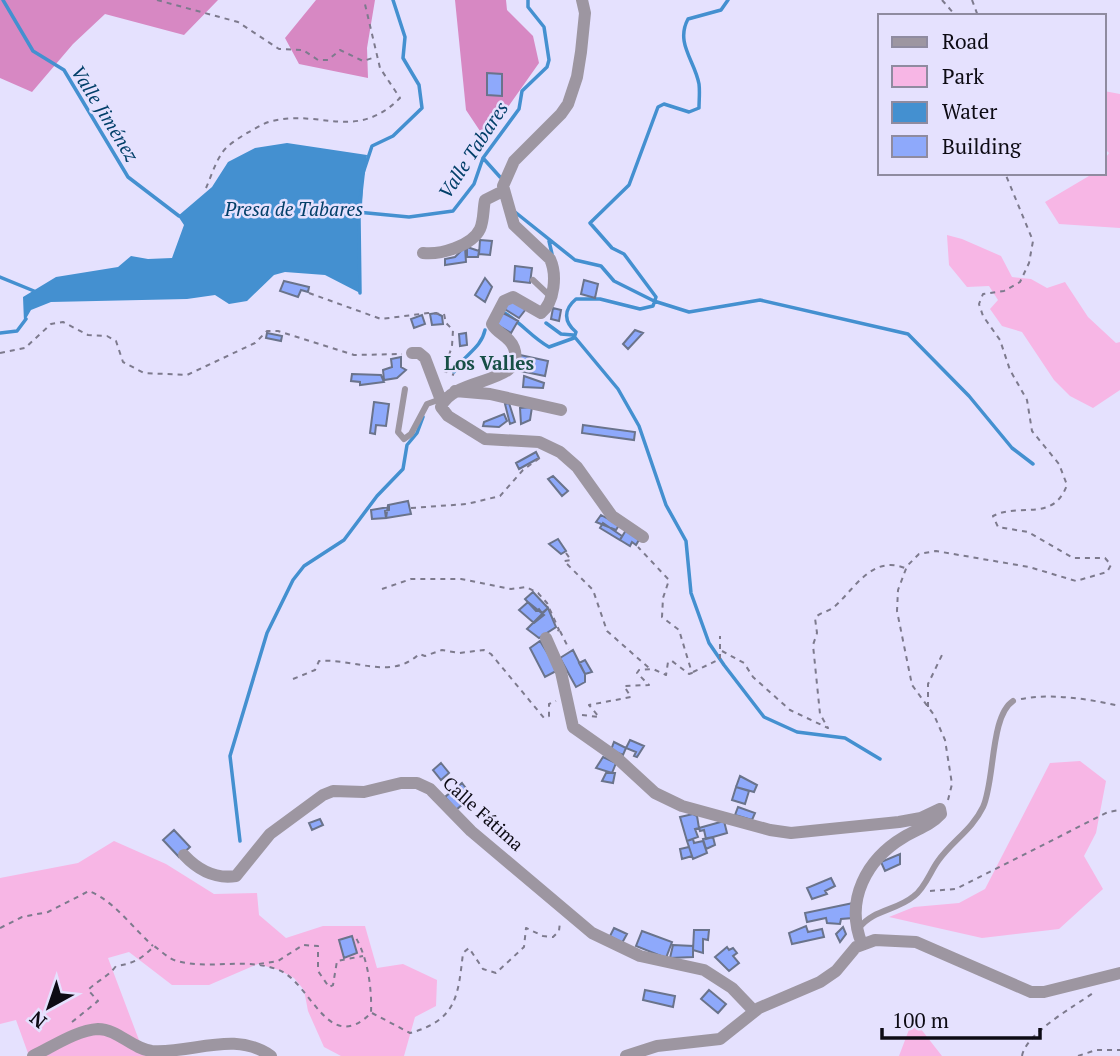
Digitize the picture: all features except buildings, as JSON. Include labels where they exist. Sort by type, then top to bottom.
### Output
[{"type":"street","points":[[440,401],[455,391],[505,373],[512,366],[516,358],[512,344],[492,324],[504,301],[513,297],[541,313],[551,297],[553,266],[550,259],[514,225],[503,191],[510,167],[568,104],[577,77],[581,52],[585,13],[582,0]]},
{"type":"street","points":[[423,253],[439,253],[474,236],[481,227],[485,200],[503,191]]},
{"type":"street","points":[[412,354],[422,354],[425,358],[445,414],[479,436],[538,442],[560,452],[577,467],[612,516],[642,537]]},
{"type":"street","points":[[455,391],[490,394],[561,410]]},
{"type":"street","points":[[546,638],[561,672],[567,710],[576,730],[617,758],[655,793],[682,806],[769,830],[791,833],[899,822],[921,818],[940,809],[941,814],[932,822],[903,837],[869,866],[859,890],[858,930],[862,944]]},
{"type":"street","name":"Calle Fátima","points":[[184,856],[196,866],[220,877],[236,876],[270,834],[323,795],[333,791],[364,792],[401,783],[417,783],[430,789],[461,822],[592,933],[617,947],[658,961],[704,970],[721,979],[754,1011]]},
{"type":"street","points":[[626,1056],[669,1043],[720,1039],[754,1011],[820,982],[836,971],[862,944],[909,940],[1031,992],[1044,992],[1120,973]]},
{"type":"street","points":[[33,1056],[86,1032],[100,1029],[154,1051],[242,1043],[256,1046],[271,1056]]},
{"type":"lane","points":[[533,281],[551,297]]},
{"type":"lane","points":[[405,389],[398,432],[404,439],[411,434],[427,404],[440,401]]},
{"type":"lane","points":[[858,930],[871,915],[907,901],[920,890],[939,859],[967,832],[989,792],[1001,716],[1004,708],[1013,701]]},
{"type":"path","points":[[157,0],[238,22],[279,49],[303,50],[318,60],[328,60],[340,50],[363,61],[377,57]]},
{"type":"path","points":[[206,188],[222,152],[239,138],[270,121],[292,119],[352,123],[368,120],[389,109],[400,98],[380,68],[364,0]]},
{"type":"path","points":[[942,0],[954,14]]},
{"type":"path","points":[[940,809],[951,793],[950,771],[942,731],[912,685],[897,611],[898,590],[906,568],[915,557],[936,551],[1029,567],[1076,581],[1107,572],[1111,565],[1105,558],[1073,558],[1028,531],[998,527],[993,516],[1003,511],[1026,512],[1052,506],[1062,497],[1067,485],[1059,464],[1032,431],[1027,400],[1010,370],[1000,340],[983,316],[979,304],[983,294],[1004,290],[1020,282],[1029,263],[1033,241],[1006,175]]},
{"type":"path","points":[[309,293],[381,319],[428,313],[444,314],[444,321],[453,330],[450,354],[444,371],[454,375]]},
{"type":"path","points":[[0,353],[24,348],[51,324],[63,322],[88,335],[107,336],[116,341],[123,362],[144,373],[187,375],[255,343],[267,331],[278,331],[354,355],[412,354]]},
{"type":"path","points":[[411,508],[467,504],[500,496],[523,470],[541,457]]},
{"type":"path","points":[[642,551],[669,580],[663,598],[662,617],[679,630],[692,673]]},
{"type":"path","points":[[566,553],[570,560],[564,561],[594,592],[607,631],[650,669],[666,675],[668,662],[672,661],[689,674],[718,662],[722,651],[720,636]]},
{"type":"path","points":[[722,651],[744,663],[753,677],[789,710],[828,728],[820,714],[813,645],[817,633],[815,618],[833,608],[860,577],[870,571],[883,567],[906,568]]},
{"type":"path","points":[[382,589],[411,579],[461,579],[511,589],[526,587],[538,593],[547,603],[569,649]]},
{"type":"path","points":[[546,638],[559,630]]},
{"type":"path","points":[[293,678],[315,670],[318,661],[334,659],[385,668],[404,667],[419,654],[425,656],[442,650],[459,653],[484,650],[497,659],[507,675],[544,718],[549,716],[549,704],[553,701],[567,710],[588,717],[598,717],[589,705],[631,697],[624,687],[649,685],[637,673],[650,669]]},
{"type":"path","points":[[929,708],[928,684],[942,655]]},
{"type":"path","points":[[1013,701],[1050,697],[1090,700],[1120,706]]},
{"type":"path","points":[[920,890],[956,889],[1108,813],[1120,810]]},
{"type":"path","points":[[0,928],[22,917],[48,912],[89,891],[106,897],[124,920],[175,960],[212,966],[258,964],[286,957],[303,945],[318,946],[318,971],[329,987],[332,985],[337,961],[364,956]]},
{"type":"path","points":[[371,1013],[411,1033],[430,1028],[450,1012],[459,986],[463,953],[469,948],[483,969],[496,973],[524,947],[526,928],[543,936],[553,937],[559,931],[564,912]]},
{"type":"path","points":[[356,938],[364,956],[371,1013]]},
{"type":"path","points":[[65,1031],[98,1001],[88,990],[95,983],[109,976],[117,965],[130,964],[145,957],[154,946]]},
{"type":"path","points":[[258,964],[294,978],[329,1023],[340,1026],[357,1022],[371,1013]]},
{"type":"path","points":[[1022,1056],[1028,1044],[1059,1015],[1093,992]]},
{"type":"path","points":[[1078,1056],[1096,1050],[1120,1050]]},
{"type":"green space","points":[[1106,91],[1120,94],[1120,228],[1059,224],[1045,202],[1091,175],[1106,175],[1106,157],[1109,153],[1106,150]]},
{"type":"green space","points":[[947,235],[1001,256],[1012,277],[1031,279],[1047,288],[1065,282],[1088,317],[1116,343],[1120,342],[1120,390],[1093,408],[1070,396],[1054,380],[1022,332],[1002,326],[990,309],[998,300],[989,286],[967,287],[949,265]]},
{"type":"green space","points":[[1080,761],[1106,781],[1096,833],[1084,856],[1103,889],[1059,929],[982,938],[889,917],[914,907],[959,903],[985,889],[1050,763]]},
{"type":"green space","points":[[114,841],[166,864],[214,894],[257,893],[259,915],[286,938],[323,926],[365,926],[377,968],[403,964],[437,980],[436,1006],[415,1017],[404,1056],[341,1056],[324,1047],[308,1011],[304,990],[294,978],[279,970],[258,964],[209,985],[172,985],[129,952],[108,958],[145,1056],[29,1056],[16,1020],[0,1024],[0,878],[78,863]]},
{"type":"green space","points":[[913,1019],[942,1056],[899,1056]]},
{"type":"shaded area","points":[[0,0],[218,0],[184,35],[105,14],[73,44],[32,92],[0,78]]},
{"type":"shaded area","points":[[316,0],[375,0],[367,48],[368,78],[299,64],[285,38]]},
{"type":"shaded area","points":[[455,0],[506,0],[507,10],[533,36],[539,63],[496,124],[480,131],[466,110]]},
{"type":"water","name":"Presa de Tabares","points":[[287,143],[367,155],[358,235],[360,293],[325,275],[285,272],[274,275],[247,301],[229,304],[215,295],[187,299],[51,302],[31,310],[24,322],[23,297],[56,277],[118,267],[131,256],[148,259],[172,258],[184,225],[178,216],[212,187],[228,162],[255,148]]},
{"type":"waterway","name":"Valle Jiménez","points":[[3,0],[33,51],[64,70],[128,177],[179,216]]},
{"type":"waterway","points":[[362,176],[372,146],[393,136],[422,108],[419,85],[403,58],[405,37],[393,0]]},
{"type":"waterway","name":"Valle Tabares","points":[[357,212],[409,217],[453,211],[474,184],[483,158],[519,109],[522,91],[547,67],[549,60],[544,27],[528,7],[528,0]]},
{"type":"waterway","points":[[503,312],[549,347],[574,338],[576,332],[567,320],[567,312],[576,299],[600,299],[640,309],[653,306],[656,297],[624,254],[612,248],[590,223],[629,185],[658,107],[664,104],[689,112],[699,108],[699,84],[687,52],[685,28],[688,19],[721,10],[728,0]]},
{"type":"waterway","points":[[483,158],[500,177]]},
{"type":"waterway","points":[[360,211],[361,191]]},
{"type":"waterway","points":[[515,212],[575,260],[601,266],[614,281],[654,301],[689,312],[760,300],[908,334],[969,396],[1012,448],[1033,464]]},
{"type":"waterway","points":[[359,218],[360,293]]},
{"type":"waterway","points":[[549,241],[552,254]]},
{"type":"waterway","points":[[0,277],[34,291]]},
{"type":"waterway","name":"Valle Tabares","points":[[0,333],[17,331],[26,319]]},
{"type":"waterway","points":[[546,323],[561,334],[573,335],[618,389],[639,426],[666,505],[686,541],[691,593],[709,643],[724,665],[764,717],[797,732],[845,738],[880,759]]},
{"type":"waterway","points":[[454,372],[480,342],[485,330]]},
{"type":"waterway","points":[[240,841],[230,756],[267,633],[293,580],[304,566],[344,540],[377,496],[403,469],[407,445],[417,433],[423,417]]},
{"type":"district","name":"Los Valles","points":[[489,363]]}]
